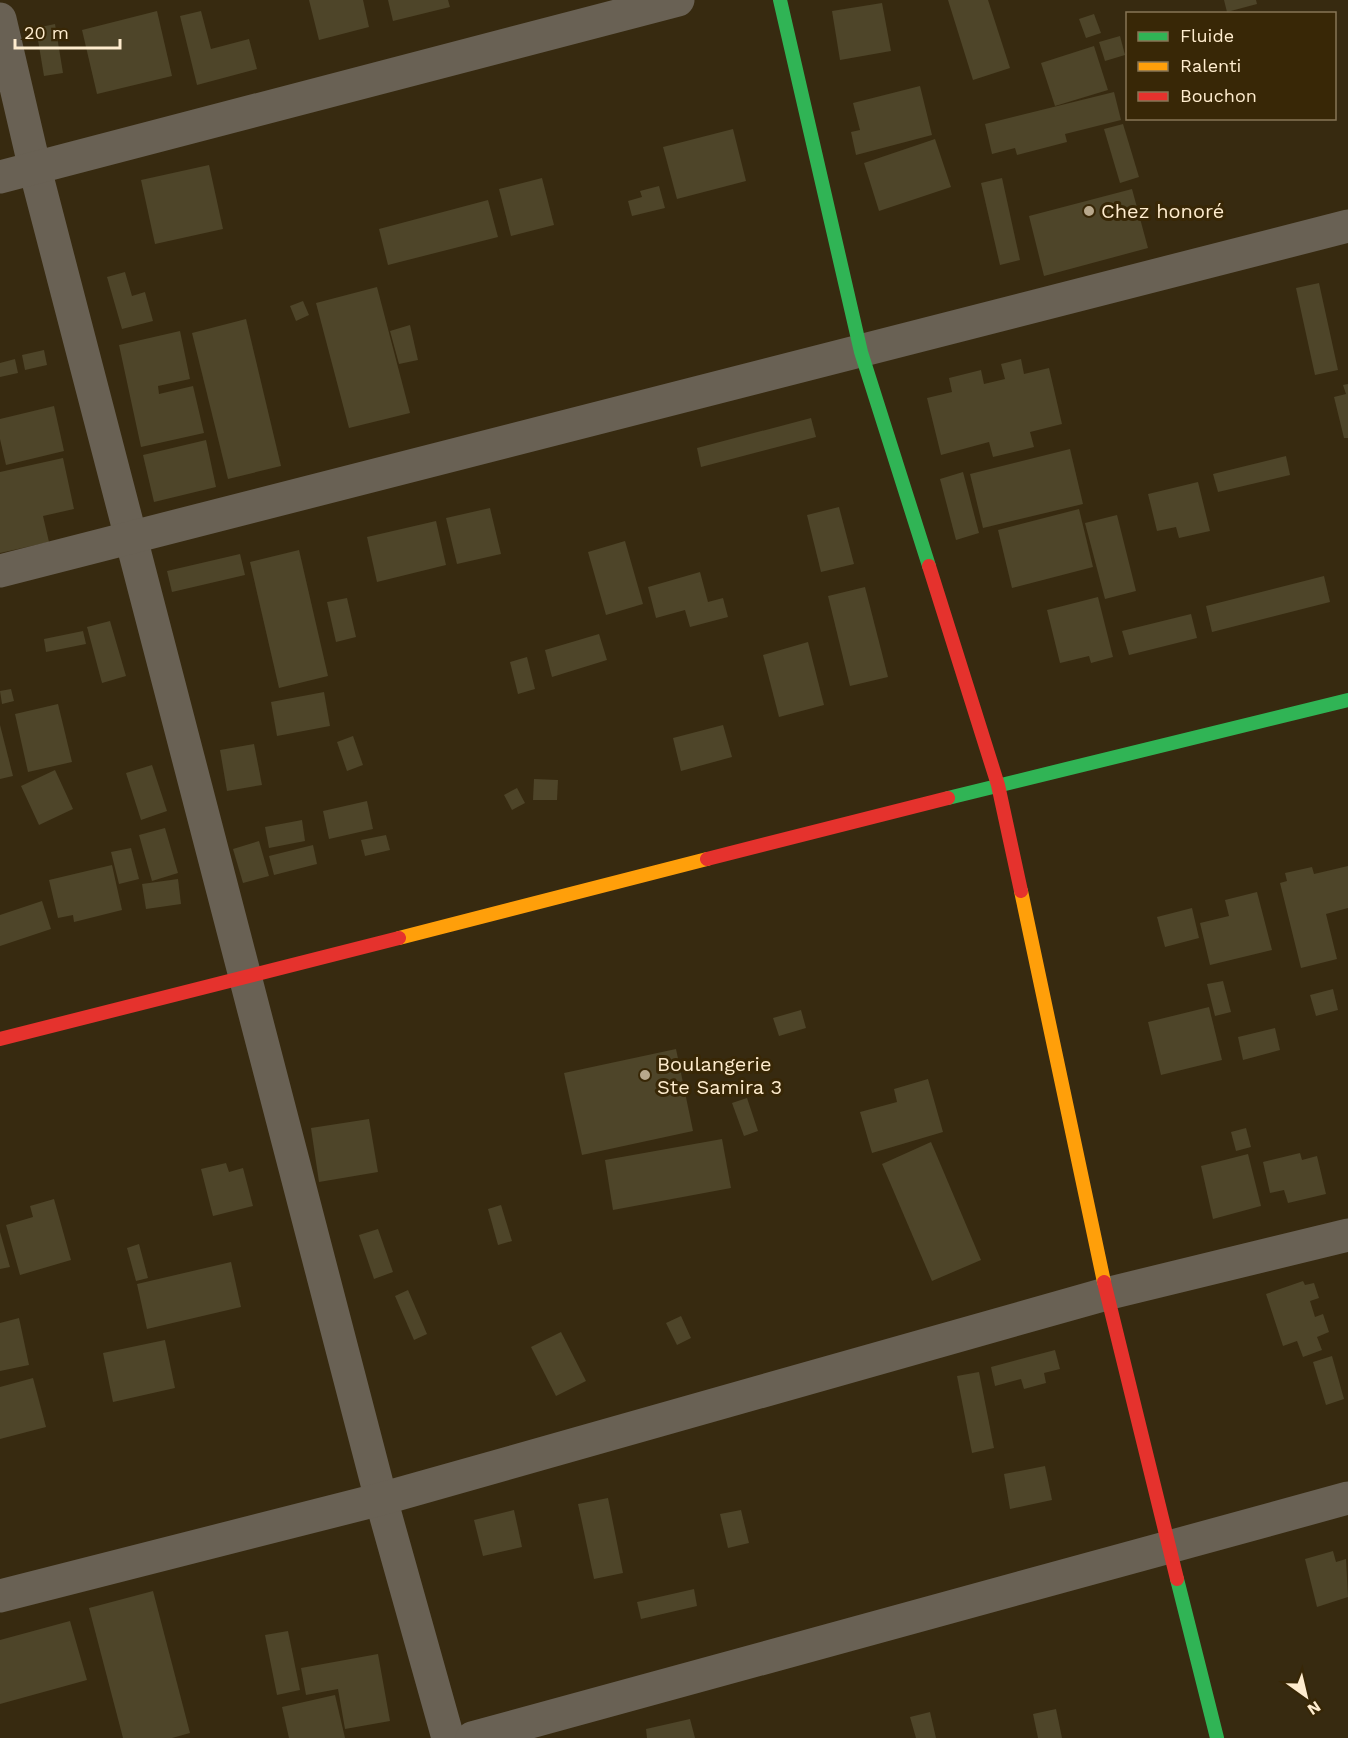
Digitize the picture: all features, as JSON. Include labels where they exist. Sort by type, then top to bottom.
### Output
[{"type":"street","points":[[0,177],[678,0]]},
{"type":"street","points":[[780,0],[861,352],[998,785],[1106,1294],[1217,1738]]},
{"type":"street","points":[[0,19],[35,169],[381,1499],[448,1738]]},
{"type":"street","points":[[0,571],[1348,226]]},
{"type":"street","points":[[0,1039],[998,785],[1348,700]]},
{"type":"street","points":[[0,1596],[381,1499],[1106,1294],[1348,1235]]},
{"type":"street","points":[[472,1738],[1348,1498]]},
{"type":"building","points":[[309,0],[363,0],[369,27],[319,40]]},
{"type":"building","points":[[388,0],[448,0],[450,7],[393,21]]},
{"type":"building","points":[[948,0],[988,0],[1010,68],[973,80]]},
{"type":"building","points":[[1224,0],[1256,0],[1257,4],[1227,12]]},
{"type":"building","points":[[882,3],[891,51],[840,60],[832,11]]},
{"type":"building","points":[[157,11],[172,76],[97,94],[82,30]]},
{"type":"building","points":[[201,11],[211,49],[249,39],[257,69],[197,85],[180,16]]},
{"type":"building","points":[[1094,14],[1101,33],[1086,38],[1079,19]]},
{"type":"building","points":[[55,24],[63,73],[44,76],[36,28]]},
{"type":"building","points":[[1120,36],[1125,55],[1105,61],[1099,42]]},
{"type":"building","points":[[1094,46],[1108,90],[1055,106],[1041,63]]},
{"type":"building","points":[[920,86],[932,135],[856,155],[851,132],[860,130],[853,103]]},
{"type":"building","points":[[1114,92],[1121,120],[1065,134],[1067,142],[1017,155],[1015,148],[992,154],[985,124]]},
{"type":"building","points":[[1123,124],[1139,177],[1120,183],[1104,129]]},
{"type":"building","points":[[733,129],[746,181],[677,199],[663,147]]},
{"type":"building","points":[[935,139],[951,187],[879,211],[864,163]]},
{"type":"building","points":[[209,165],[223,229],[155,244],[141,180]]},
{"type":"building","points":[[542,178],[554,225],[511,236],[499,189]]},
{"type":"building","points":[[1002,178],[1020,260],[1000,265],[981,183]]},
{"type":"building","points":[[659,186],[665,208],[632,216],[628,201],[642,197],[640,191]]},
{"type":"building","points":[[1132,189],[1148,248],[1044,276],[1029,216]]},
{"type":"building","points":[[488,200],[498,237],[388,265],[379,229]]},
{"type":"building","points":[[125,272],[132,296],[145,292],[153,321],[122,329],[107,277]]},
{"type":"building","points":[[1319,283],[1338,370],[1315,375],[1296,288]]},
{"type":"building","points":[[377,287],[410,413],[349,428],[316,303]]},
{"type":"building","points":[[303,301],[309,315],[296,321],[290,306]]},
{"type":"building","points":[[246,319],[281,466],[228,479],[192,333]]},
{"type":"building","points":[[410,325],[418,360],[399,364],[390,331]]},
{"type":"building","points":[[180,331],[190,379],[158,386],[159,394],[193,386],[204,433],[141,447],[119,345]]},
{"type":"building","points":[[44,350],[47,365],[25,370],[22,355]]},
{"type":"building","points":[[15,359],[18,373],[0,377],[0,363]]},
{"type":"building","points":[[1021,359],[1024,374],[1049,368],[1062,424],[1030,432],[1034,447],[993,457],[989,442],[941,455],[927,398],[952,392],[949,378],[981,370],[984,384],[1005,379],[1001,364]]},
{"type":"building","points":[[1348,384],[1348,438],[1344,438],[1334,397],[1346,394],[1343,385]]},
{"type":"building","points":[[54,406],[64,451],[6,465],[0,439],[0,419]]},
{"type":"building","points":[[811,418],[816,437],[701,467],[697,448]]},
{"type":"building","points":[[206,440],[216,487],[154,502],[143,455]]},
{"type":"building","points":[[1070,449],[1083,504],[983,528],[970,474]]},
{"type":"building","points":[[1286,456],[1290,475],[1218,492],[1213,474]]},
{"type":"building","points":[[63,458],[74,509],[43,516],[49,542],[0,553],[0,472]]},
{"type":"building","points":[[963,472],[979,533],[956,540],[940,479]]},
{"type":"building","points":[[1198,482],[1210,531],[1179,538],[1176,527],[1157,531],[1148,494]]},
{"type":"building","points":[[839,507],[854,564],[821,572],[807,515]]},
{"type":"building","points":[[490,508],[501,554],[457,564],[446,518]]},
{"type":"building","points":[[1079,509],[1093,567],[1012,588],[998,530]]},
{"type":"building","points":[[1117,515],[1136,591],[1105,599],[1085,523]]},
{"type":"building","points":[[436,521],[446,565],[377,582],[367,537]]},
{"type":"building","points":[[625,541],[643,604],[606,615],[588,552]]},
{"type":"building","points":[[299,550],[328,676],[279,688],[250,562]]},
{"type":"building","points":[[240,554],[245,575],[172,592],[167,571]]},
{"type":"building","points":[[700,572],[708,602],[723,598],[728,617],[690,627],[685,610],[656,618],[648,587]]},
{"type":"building","points":[[1324,576],[1330,602],[1212,632],[1206,606]]},
{"type":"building","points":[[865,587],[888,677],[850,686],[828,596]]},
{"type":"building","points":[[1098,597],[1113,657],[1091,663],[1089,656],[1060,663],[1047,610]]},
{"type":"building","points":[[347,598],[356,637],[336,642],[327,602]]},
{"type":"building","points":[[1191,614],[1197,638],[1129,655],[1122,631]]},
{"type":"building","points":[[110,621],[126,676],[102,683],[87,627]]},
{"type":"building","points":[[83,631],[86,644],[46,652],[44,639]]},
{"type":"building","points":[[599,634],[607,660],[552,677],[545,650]]},
{"type":"building","points":[[808,642],[824,705],[779,717],[763,655]]},
{"type":"building","points":[[527,657],[535,689],[518,694],[510,662]]},
{"type":"building","points":[[11,689],[14,701],[2,704],[0,691]]},
{"type":"building","points":[[324,692],[330,726],[277,736],[271,702]]},
{"type":"building","points":[[58,704],[72,762],[28,772],[15,714]]},
{"type":"building","points":[[0,725],[13,776],[0,779]]},
{"type":"building","points":[[723,725],[732,757],[681,771],[673,738]]},
{"type":"building","points":[[353,736],[363,765],[347,771],[337,742]]},
{"type":"building","points":[[254,744],[262,785],[227,791],[220,750]]},
{"type":"building","points":[[152,765],[167,811],[141,820],[126,773]]},
{"type":"building","points":[[55,770],[73,809],[39,825],[21,786]]},
{"type":"building","points":[[534,779],[558,780],[557,800],[533,800]]},
{"type":"building","points":[[517,788],[525,803],[512,810],[504,795]]},
{"type":"building","points":[[367,801],[373,829],[329,839],[323,811]]},
{"type":"building","points":[[302,820],[305,841],[269,848],[265,827]]},
{"type":"building","points":[[165,828],[178,873],[152,881],[139,835]]},
{"type":"building","points":[[386,835],[390,850],[365,856],[361,840]]},
{"type":"building","points":[[259,841],[269,876],[243,883],[233,849]]},
{"type":"building","points":[[313,845],[317,864],[274,875],[269,856]]},
{"type":"building","points":[[131,848],[139,879],[119,884],[111,852]]},
{"type":"building","points":[[112,865],[122,910],[74,922],[73,915],[58,918],[49,880]]},
{"type":"building","points":[[1348,866],[1348,908],[1326,914],[1337,959],[1301,968],[1280,883],[1287,881],[1285,873],[1312,867],[1314,874]]},
{"type":"building","points":[[178,879],[181,904],[146,909],[142,884]]},
{"type":"building","points":[[1257,892],[1272,950],[1210,965],[1200,923],[1229,916],[1225,900]]},
{"type":"building","points":[[42,901],[51,929],[0,946],[0,915]]},
{"type":"building","points":[[1192,908],[1199,938],[1165,947],[1157,917]]},
{"type":"building","points":[[1223,981],[1231,1012],[1215,1016],[1207,984]]},
{"type":"building","points":[[1333,989],[1338,1010],[1316,1016],[1310,995]]},
{"type":"building","points":[[1209,1007],[1222,1060],[1161,1075],[1148,1022]]},
{"type":"building","points":[[801,1010],[806,1028],[779,1036],[773,1018]]},
{"type":"building","points":[[1275,1028],[1280,1050],[1243,1060],[1238,1037]]},
{"type":"building","points":[[676,1049],[693,1131],[582,1155],[564,1073]]},
{"type":"building","points":[[928,1079],[943,1132],[872,1153],[860,1112],[897,1102],[894,1089]]},
{"type":"building","points":[[747,1098],[758,1131],[744,1136],[732,1103]]},
{"type":"building","points":[[369,1119],[378,1172],[319,1182],[311,1128]]},
{"type":"building","points":[[1246,1128],[1251,1147],[1236,1151],[1231,1132]]},
{"type":"building","points":[[722,1139],[731,1188],[613,1210],[605,1160]]},
{"type":"building","points":[[931,1142],[981,1260],[932,1281],[882,1164]]},
{"type":"building","points":[[1300,1153],[1302,1160],[1317,1156],[1326,1194],[1288,1203],[1284,1190],[1270,1193],[1263,1162]]},
{"type":"building","points":[[1248,1154],[1261,1206],[1213,1219],[1201,1166]]},
{"type":"building","points":[[226,1163],[229,1172],[243,1168],[253,1206],[213,1216],[201,1169]]},
{"type":"building","points":[[54,1199],[71,1260],[20,1275],[6,1225],[33,1217],[30,1206]]},
{"type":"building","points":[[501,1205],[512,1241],[498,1245],[488,1209]]},
{"type":"building","points":[[378,1229],[393,1272],[374,1279],[359,1235]]},
{"type":"building","points":[[0,1232],[10,1267],[0,1269]]},
{"type":"building","points":[[139,1244],[148,1278],[136,1281],[127,1248]]},
{"type":"building","points":[[231,1262],[241,1307],[147,1329],[137,1284]]},
{"type":"building","points":[[1303,1281],[1305,1285],[1314,1283],[1319,1298],[1310,1301],[1315,1317],[1323,1314],[1329,1332],[1317,1337],[1322,1350],[1303,1357],[1297,1341],[1283,1346],[1266,1294]]},
{"type":"building","points":[[408,1290],[427,1334],[414,1340],[395,1296]]},
{"type":"building","points":[[681,1316],[691,1338],[677,1345],[666,1323]]},
{"type":"building","points":[[19,1318],[29,1365],[0,1371],[0,1323]]},
{"type":"building","points":[[561,1332],[586,1381],[556,1396],[531,1347]]},
{"type":"building","points":[[165,1340],[175,1388],[113,1402],[103,1353]]},
{"type":"building","points":[[1055,1350],[1060,1369],[1044,1373],[1046,1383],[1024,1389],[1021,1379],[995,1386],[991,1367]]},
{"type":"building","points":[[1332,1356],[1344,1399],[1326,1405],[1313,1362]]},
{"type":"building","points":[[979,1372],[994,1448],[972,1453],[957,1376]]},
{"type":"building","points":[[33,1378],[46,1427],[0,1439],[0,1387]]},
{"type":"building","points":[[1045,1466],[1052,1500],[1010,1509],[1004,1474]]},
{"type":"building","points":[[608,1498],[623,1573],[594,1579],[578,1504]]},
{"type":"building","points":[[514,1510],[522,1547],[483,1556],[474,1520]]},
{"type":"building","points":[[741,1510],[749,1543],[728,1548],[720,1514]]},
{"type":"building","points":[[1333,1551],[1336,1562],[1346,1559],[1348,1597],[1317,1607],[1305,1559]]},
{"type":"building","points":[[694,1589],[697,1606],[641,1619],[637,1602]]},
{"type":"building","points":[[153,1591],[190,1733],[172,1738],[123,1738],[89,1608]]},
{"type":"building","points":[[70,1621],[87,1680],[0,1704],[0,1640]]},
{"type":"building","points":[[288,1631],[300,1690],[277,1695],[265,1635]]},
{"type":"building","points":[[378,1654],[390,1721],[345,1729],[338,1689],[306,1695],[301,1668]]},
{"type":"building","points":[[335,1695],[345,1738],[289,1738],[282,1707]]},
{"type":"building","points":[[1056,1709],[1062,1738],[1038,1738],[1033,1714]]},
{"type":"building","points":[[930,1712],[936,1738],[916,1738],[910,1717]]},
{"type":"building","points":[[690,1719],[695,1738],[647,1738],[646,1729]]},
{"type":"traffic: fast","points":[[780,0],[861,352],[929,566]]},
{"type":"traffic: fast","points":[[948,798],[1348,700]]},
{"type":"traffic: fast","points":[[1177,1579],[1217,1738]]},
{"type":"traffic: slow","points":[[399,938],[707,859]]},
{"type":"traffic: slow","points":[[1021,891],[1104,1282]]},
{"type":"traffic: jam","points":[[929,566],[998,785],[1021,891]]},
{"type":"traffic: jam","points":[[707,859],[948,798]]},
{"type":"traffic: jam","points":[[0,1039],[399,938]]},
{"type":"traffic: jam","points":[[1104,1282],[1177,1579]]},
{"type":"place","name":"Chez honoré","points":[[1089,211]]},
{"type":"place","name":"Boulangerie Ste Samira 3","points":[[645,1075]]}]
